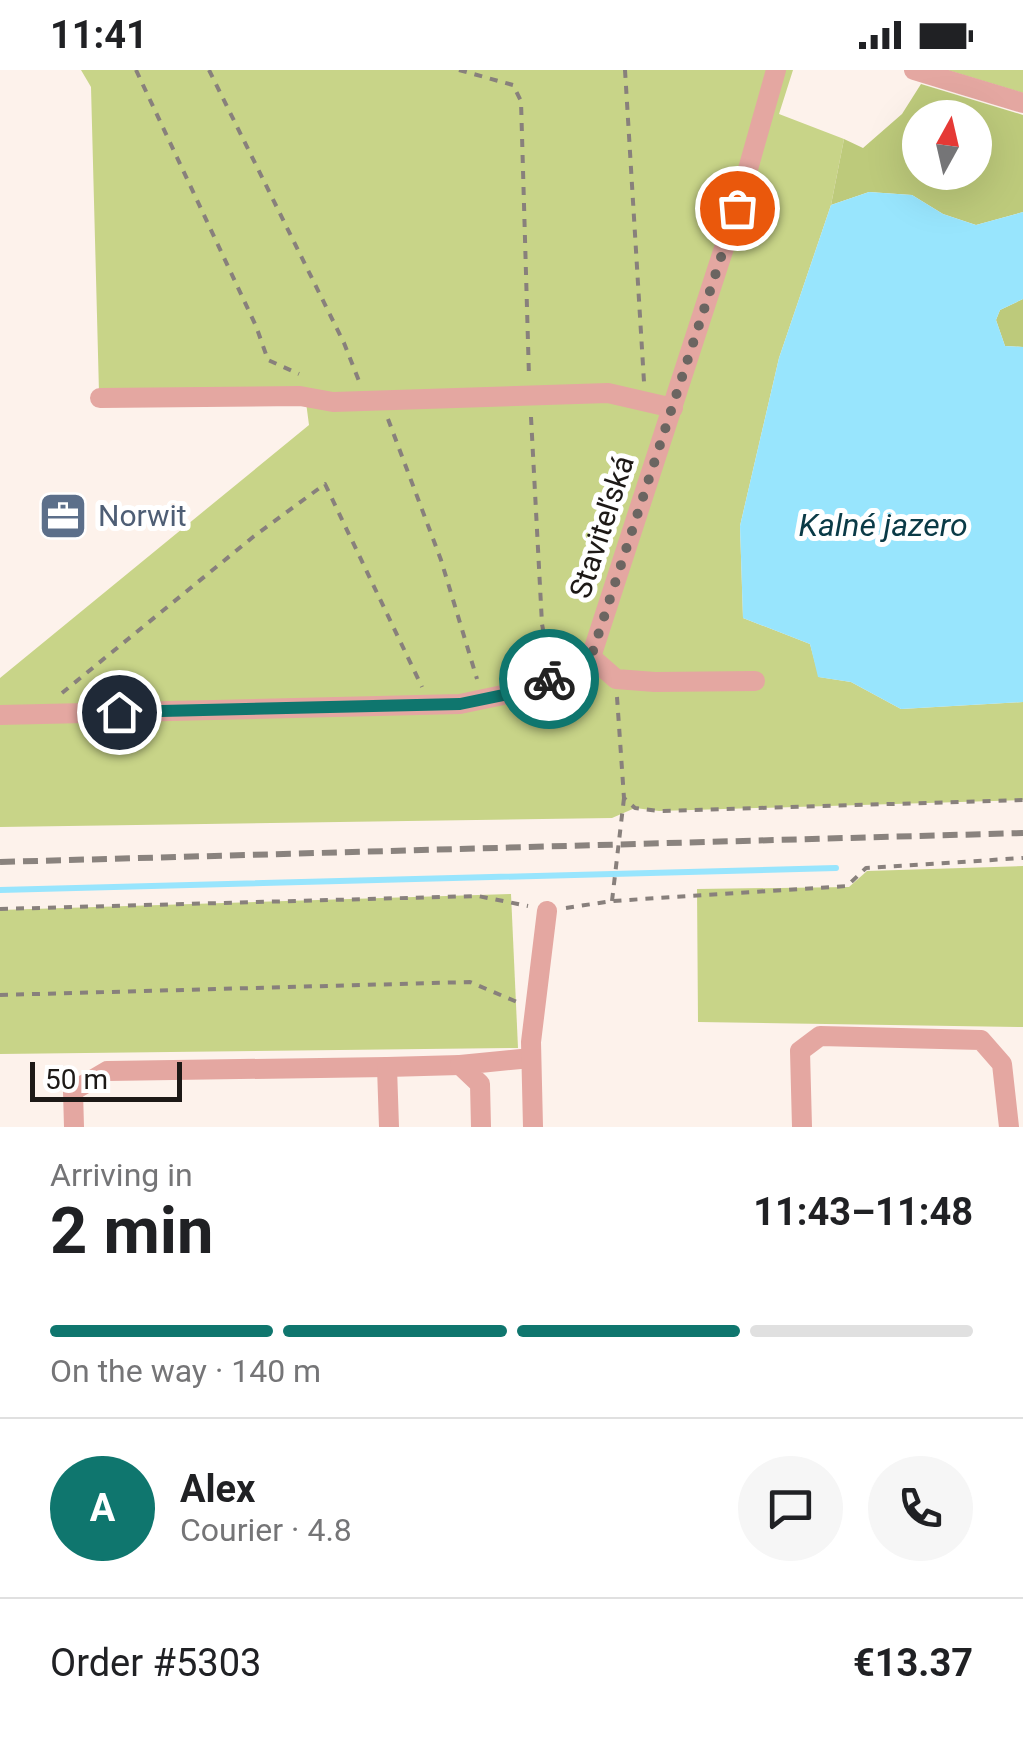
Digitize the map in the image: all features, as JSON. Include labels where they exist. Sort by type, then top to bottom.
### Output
[{"type":"street","name":"Staviteľská","points":[[591,657],[737,208],[776,70]]},
{"type":"street","points":[[914,70],[1023,103]]},
{"type":"street","points":[[100,398],[300,396],[333,402],[608,393],[673,408]]},
{"type":"street","points":[[0,715],[445,704],[532,689],[591,657],[616,679],[755,681]]},
{"type":"street","points":[[534,1127],[531,1058],[547,911]]},
{"type":"street","points":[[802,1127],[800,1051],[820,1036],[981,1040],[1002,1064],[1009,1127]]},
{"type":"street","points":[[74,1127],[73,1091],[107,1071],[460,1065],[531,1058]]},
{"type":"street","points":[[460,1065],[480,1084],[481,1127]]},
{"type":"street","points":[[387,1067],[388,1127]]},
{"type":"path","points":[[136,70],[256,326],[268,360],[311,378]]},
{"type":"path","points":[[209,70],[358,376]]},
{"type":"path","points":[[459,70],[513,85],[521,102],[528,370]]},
{"type":"path","points":[[625,70],[646,402]]},
{"type":"path","points":[[530,395],[542,624],[552,678]]},
{"type":"path","points":[[381,400],[441,560],[482,699]]},
{"type":"path","points":[[85,671],[325,484],[414,671]]},
{"type":"path","points":[[612,901],[624,798],[616,679]]},
{"type":"path","points":[[624,798],[634,808],[659,812],[1023,800]]},
{"type":"path","points":[[0,909],[478,896],[547,911],[612,901],[847,886],[866,868],[1023,858]]},
{"type":"path","points":[[0,995],[470,982],[535,1010]]},
{"type":"green space","points":[[81,70],[793,70],[779,114],[844,139],[831,205],[779,358],[740,526],[743,618],[810,644],[819,677],[851,682],[901,709],[1023,702],[1023,800],[659,811],[635,808],[612,818],[0,827],[0,678],[309,425],[304,387],[99,392],[91,87]]},
{"type":"green space","points":[[947,70],[1023,70],[1023,93]]},
{"type":"green space","points":[[921,84],[974,100],[911,100]]},
{"type":"green space","points":[[992,106],[1023,115],[1023,212],[976,225],[943,214],[912,195],[869,192],[831,205],[844,139],[863,148],[902,114],[902,190],[992,190]]},
{"type":"green space","points":[[1023,299],[1023,347],[1005,346],[996,320],[1000,310]]},
{"type":"green space","points":[[1023,866],[1023,1027],[698,1022],[697,889],[849,887],[867,871]]},
{"type":"green space","points":[[511,894],[518,1048],[0,1054],[0,910]]},
{"type":"water","name":"Kalné jazero","points":[[869,192],[912,195],[943,214],[976,225],[1023,212],[1023,299],[1000,310],[996,320],[1005,346],[1023,347],[1023,702],[901,709],[851,682],[818,677],[810,644],[743,618],[740,526],[779,358],[831,205]]},
{"type":"waterway","points":[[0,890],[836,868]]},
{"type":"railway","points":[[0,862],[1023,833]]},
{"type":"way so far","points":[[549,679],[591,657],[737,208]]},
{"type":"place","name":"Norwit","points":[[63,516]]},
{"type":"route","points":[[119,712],[460,704],[532,689],[549,679]]}]
